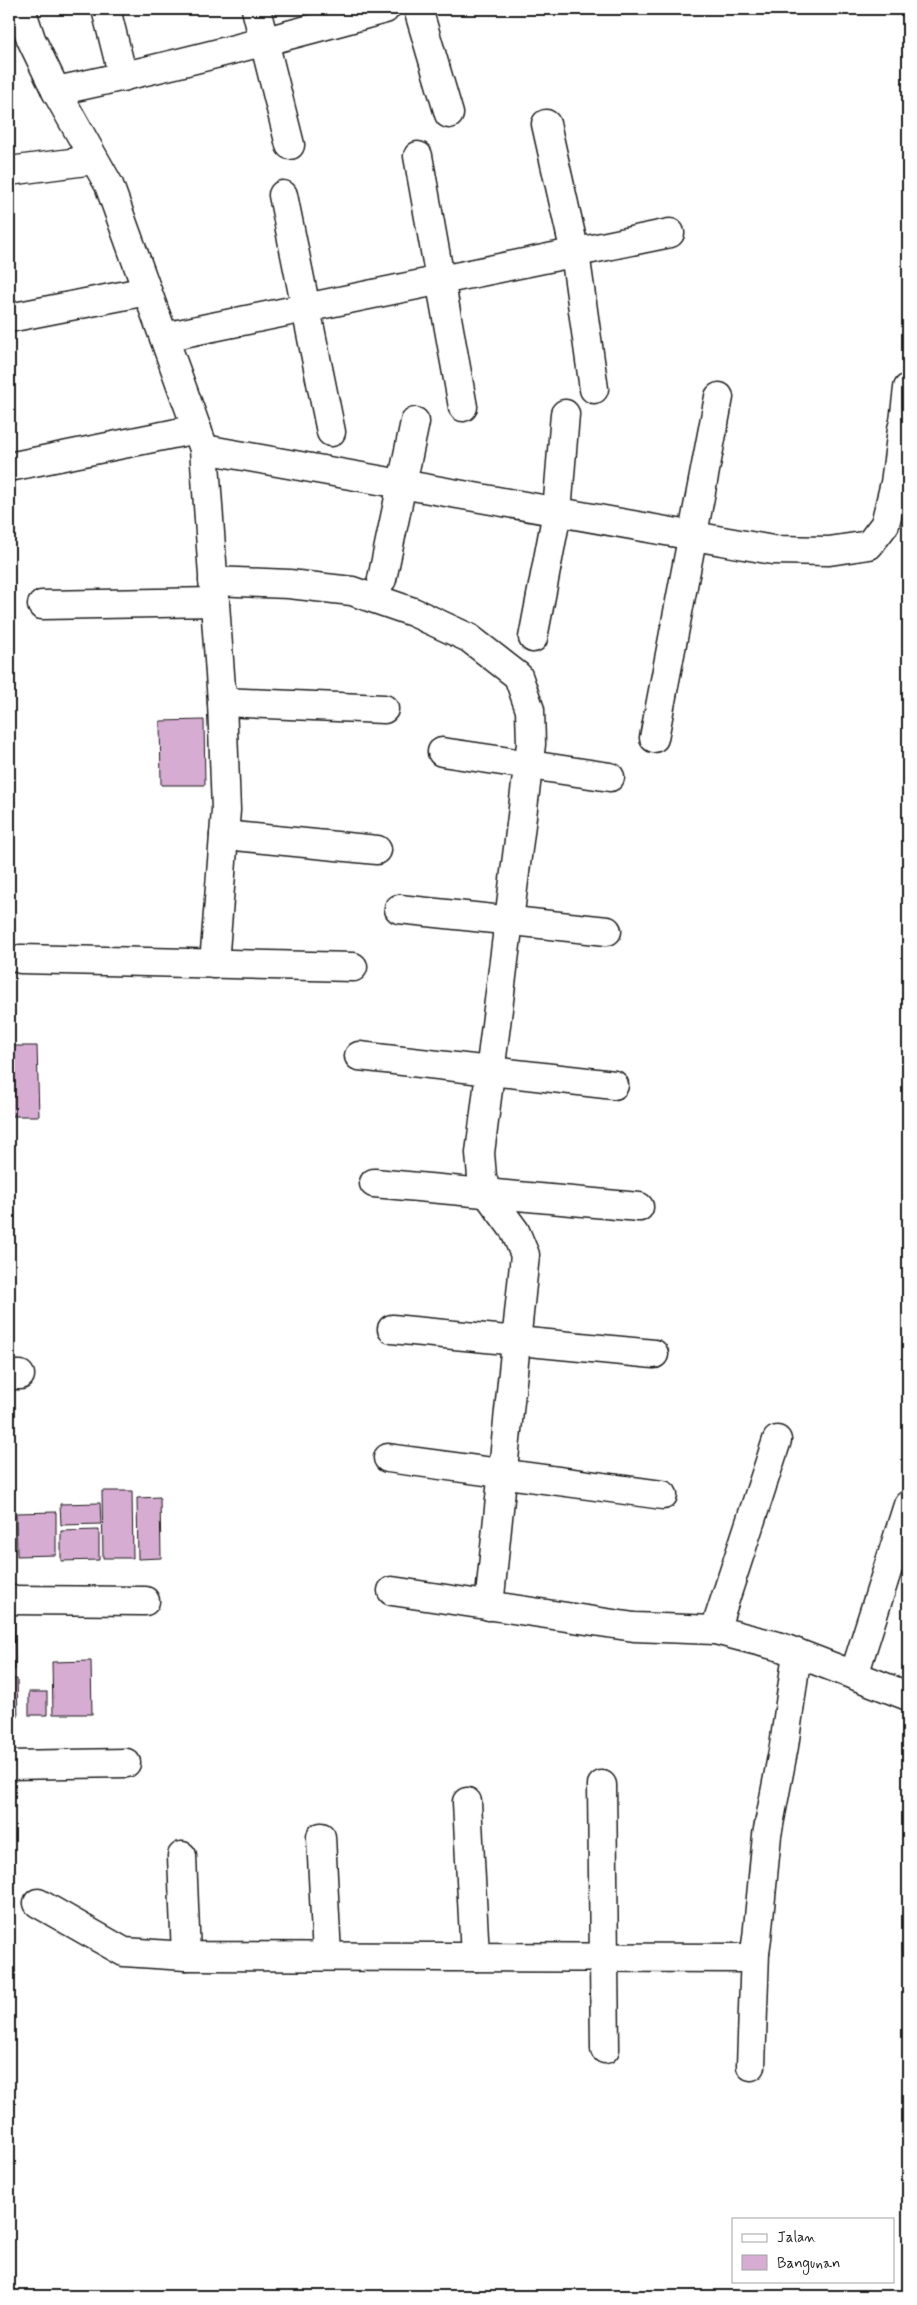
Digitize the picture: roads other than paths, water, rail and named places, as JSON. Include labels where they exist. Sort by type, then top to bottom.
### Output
[{"type":"street","points":[[106,9],[123,77]]},
{"type":"street","points":[[256,9],[290,145]]},
{"type":"street","points":[[56,91],[123,77],[264,42],[385,9]]},
{"type":"street","points":[[418,9],[450,114]]},
{"type":"street","points":[[18,19],[31,39],[56,91],[108,185],[200,439],[222,702],[226,810],[214,964]]},
{"type":"street","points":[[546,124],[576,253],[594,389]]},
{"type":"street","points":[[418,156],[463,407]]},
{"type":"street","points":[[9,171],[94,160]]},
{"type":"street","points":[[283,195],[331,432]]},
{"type":"street","points":[[164,337],[670,233]]},
{"type":"street","points":[[9,318],[147,291]]},
{"type":"street","points":[[9,467],[200,439],[403,484],[557,512],[773,550],[828,551],[869,545],[885,524],[895,483],[906,420],[908,388]]},
{"type":"street","points":[[654,738],[719,397]]},
{"type":"street","points":[[533,638],[557,512],[566,414]]},
{"type":"street","points":[[382,579],[415,422]]},
{"type":"street","points":[[42,605],[214,592],[289,584],[352,591],[413,612],[469,638],[518,676],[530,710],[531,744],[480,1153],[482,1177],[487,1193],[515,1231],[525,1255],[489,1606]]},
{"type":"street","points":[[222,702],[384,709]]},
{"type":"street","points":[[442,752],[610,777]]},
{"type":"street","points":[[224,835],[377,850]]},
{"type":"street","points":[[399,909],[607,931]]},
{"type":"street","points":[[21,959],[353,967]]},
{"type":"street","points":[[359,1056],[614,1085]]},
{"type":"street","points":[[374,1183],[639,1207]]},
{"type":"street","points":[[392,1329],[654,1354]]},
{"type":"street","points":[[715,1630],[777,1440]]},
{"type":"street","points":[[388,1458],[663,1495]]},
{"type":"street","points":[[854,1675],[908,1505]]},
{"type":"street","points":[[392,1591],[634,1627],[715,1630],[781,1647],[908,1696]]},
{"type":"street","points":[[9,1600],[145,1602]]},
{"type":"street","points":[[751,2066],[755,1952],[767,1835],[784,1746],[797,1653]]},
{"type":"street","points":[[9,1765],[126,1763]]},
{"type":"street","points":[[602,1785],[605,2049]]},
{"type":"street","points":[[467,1802],[475,1957]]},
{"type":"street","points":[[321,1837],[327,1956]]},
{"type":"street","points":[[182,1856],[186,1956]]},
{"type":"street","points":[[38,1903],[124,1952],[186,1956],[746,1958],[755,1952]]}]
